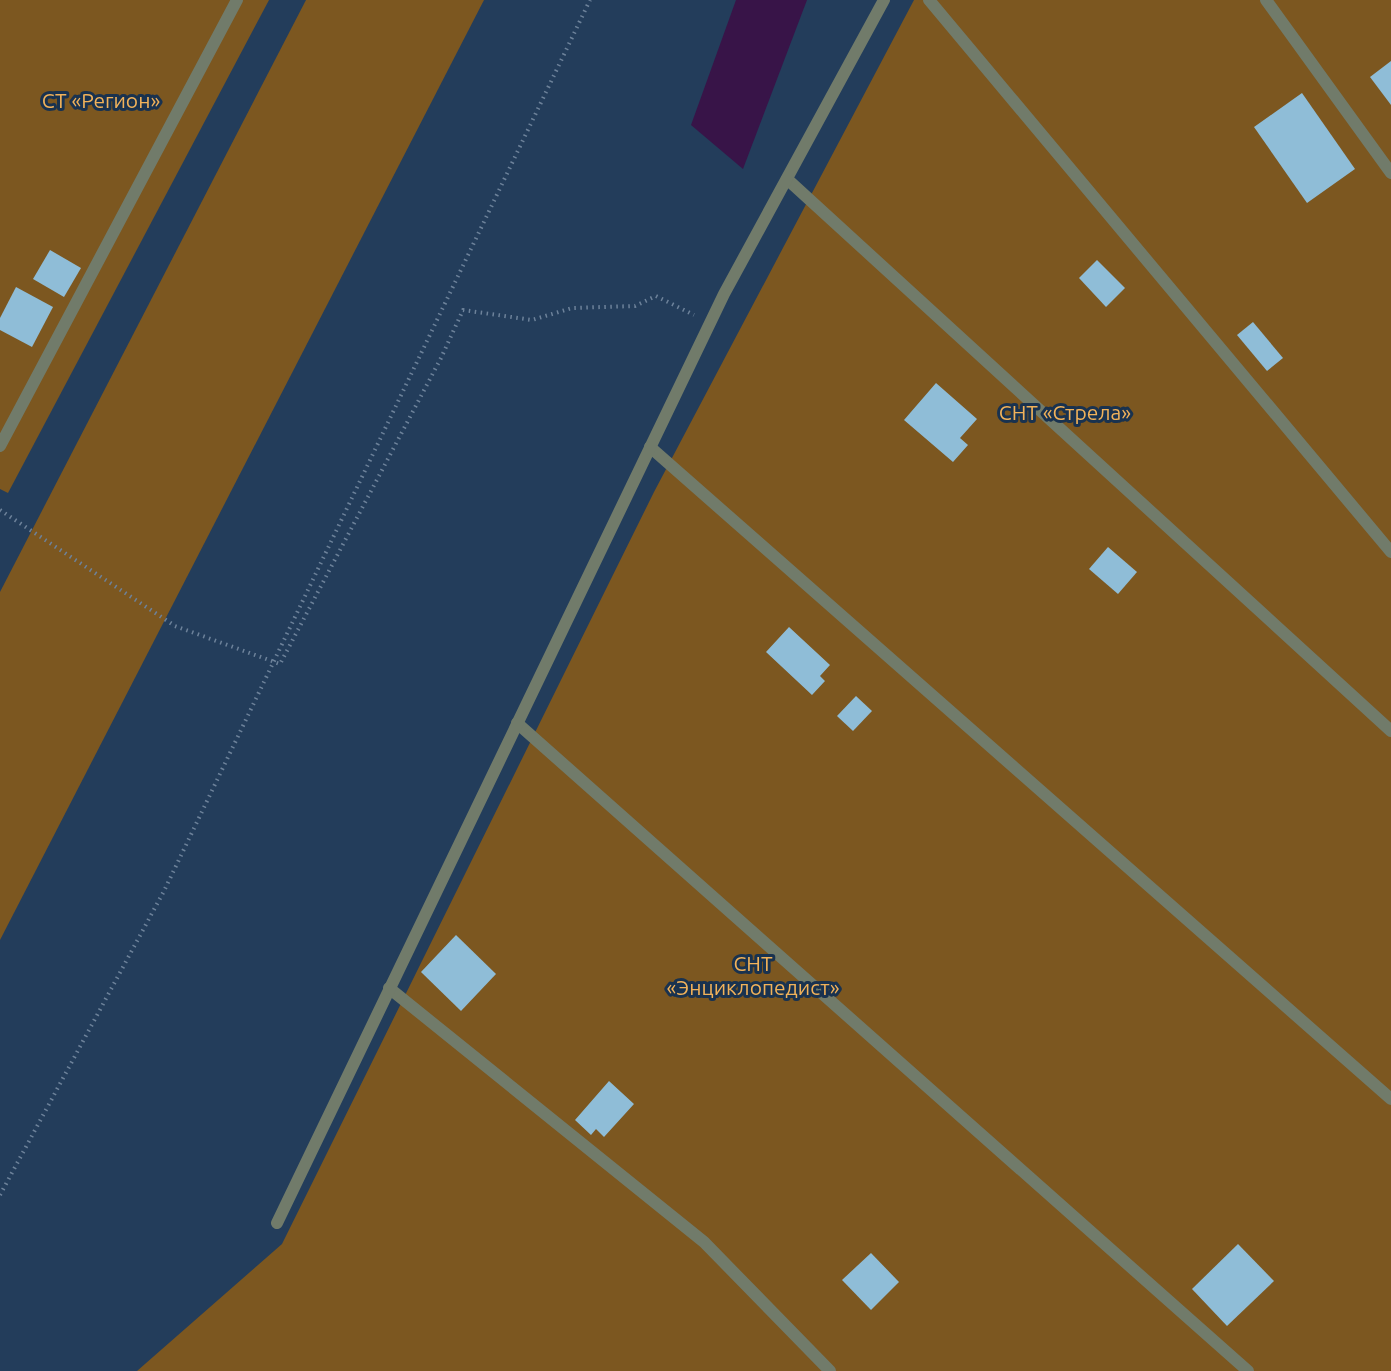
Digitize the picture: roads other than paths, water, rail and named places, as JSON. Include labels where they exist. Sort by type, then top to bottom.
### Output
[{"type":"lane","points":[[0,446],[237,0]]},
{"type":"lane","points":[[277,1223],[709,324],[885,0]]},
{"type":"lane","points":[[929,0],[1391,552]]},
{"type":"lane","points":[[1266,0],[1391,173]]},
{"type":"lane","points":[[787,179],[1391,731]]},
{"type":"lane","points":[[650,447],[1391,1099]]},
{"type":"lane","points":[[517,723],[1248,1371]]},
{"type":"lane","points":[[389,988],[704,1242],[830,1371]]},
{"type":"park label","name":"СТ «Регион»","points":[[101,101]]},
{"type":"park label","name":"СНТ «Стрела»","points":[[1065,413]]},
{"type":"park label","name":"СНТ «Энциклопедист»","points":[[753,976]]}]
